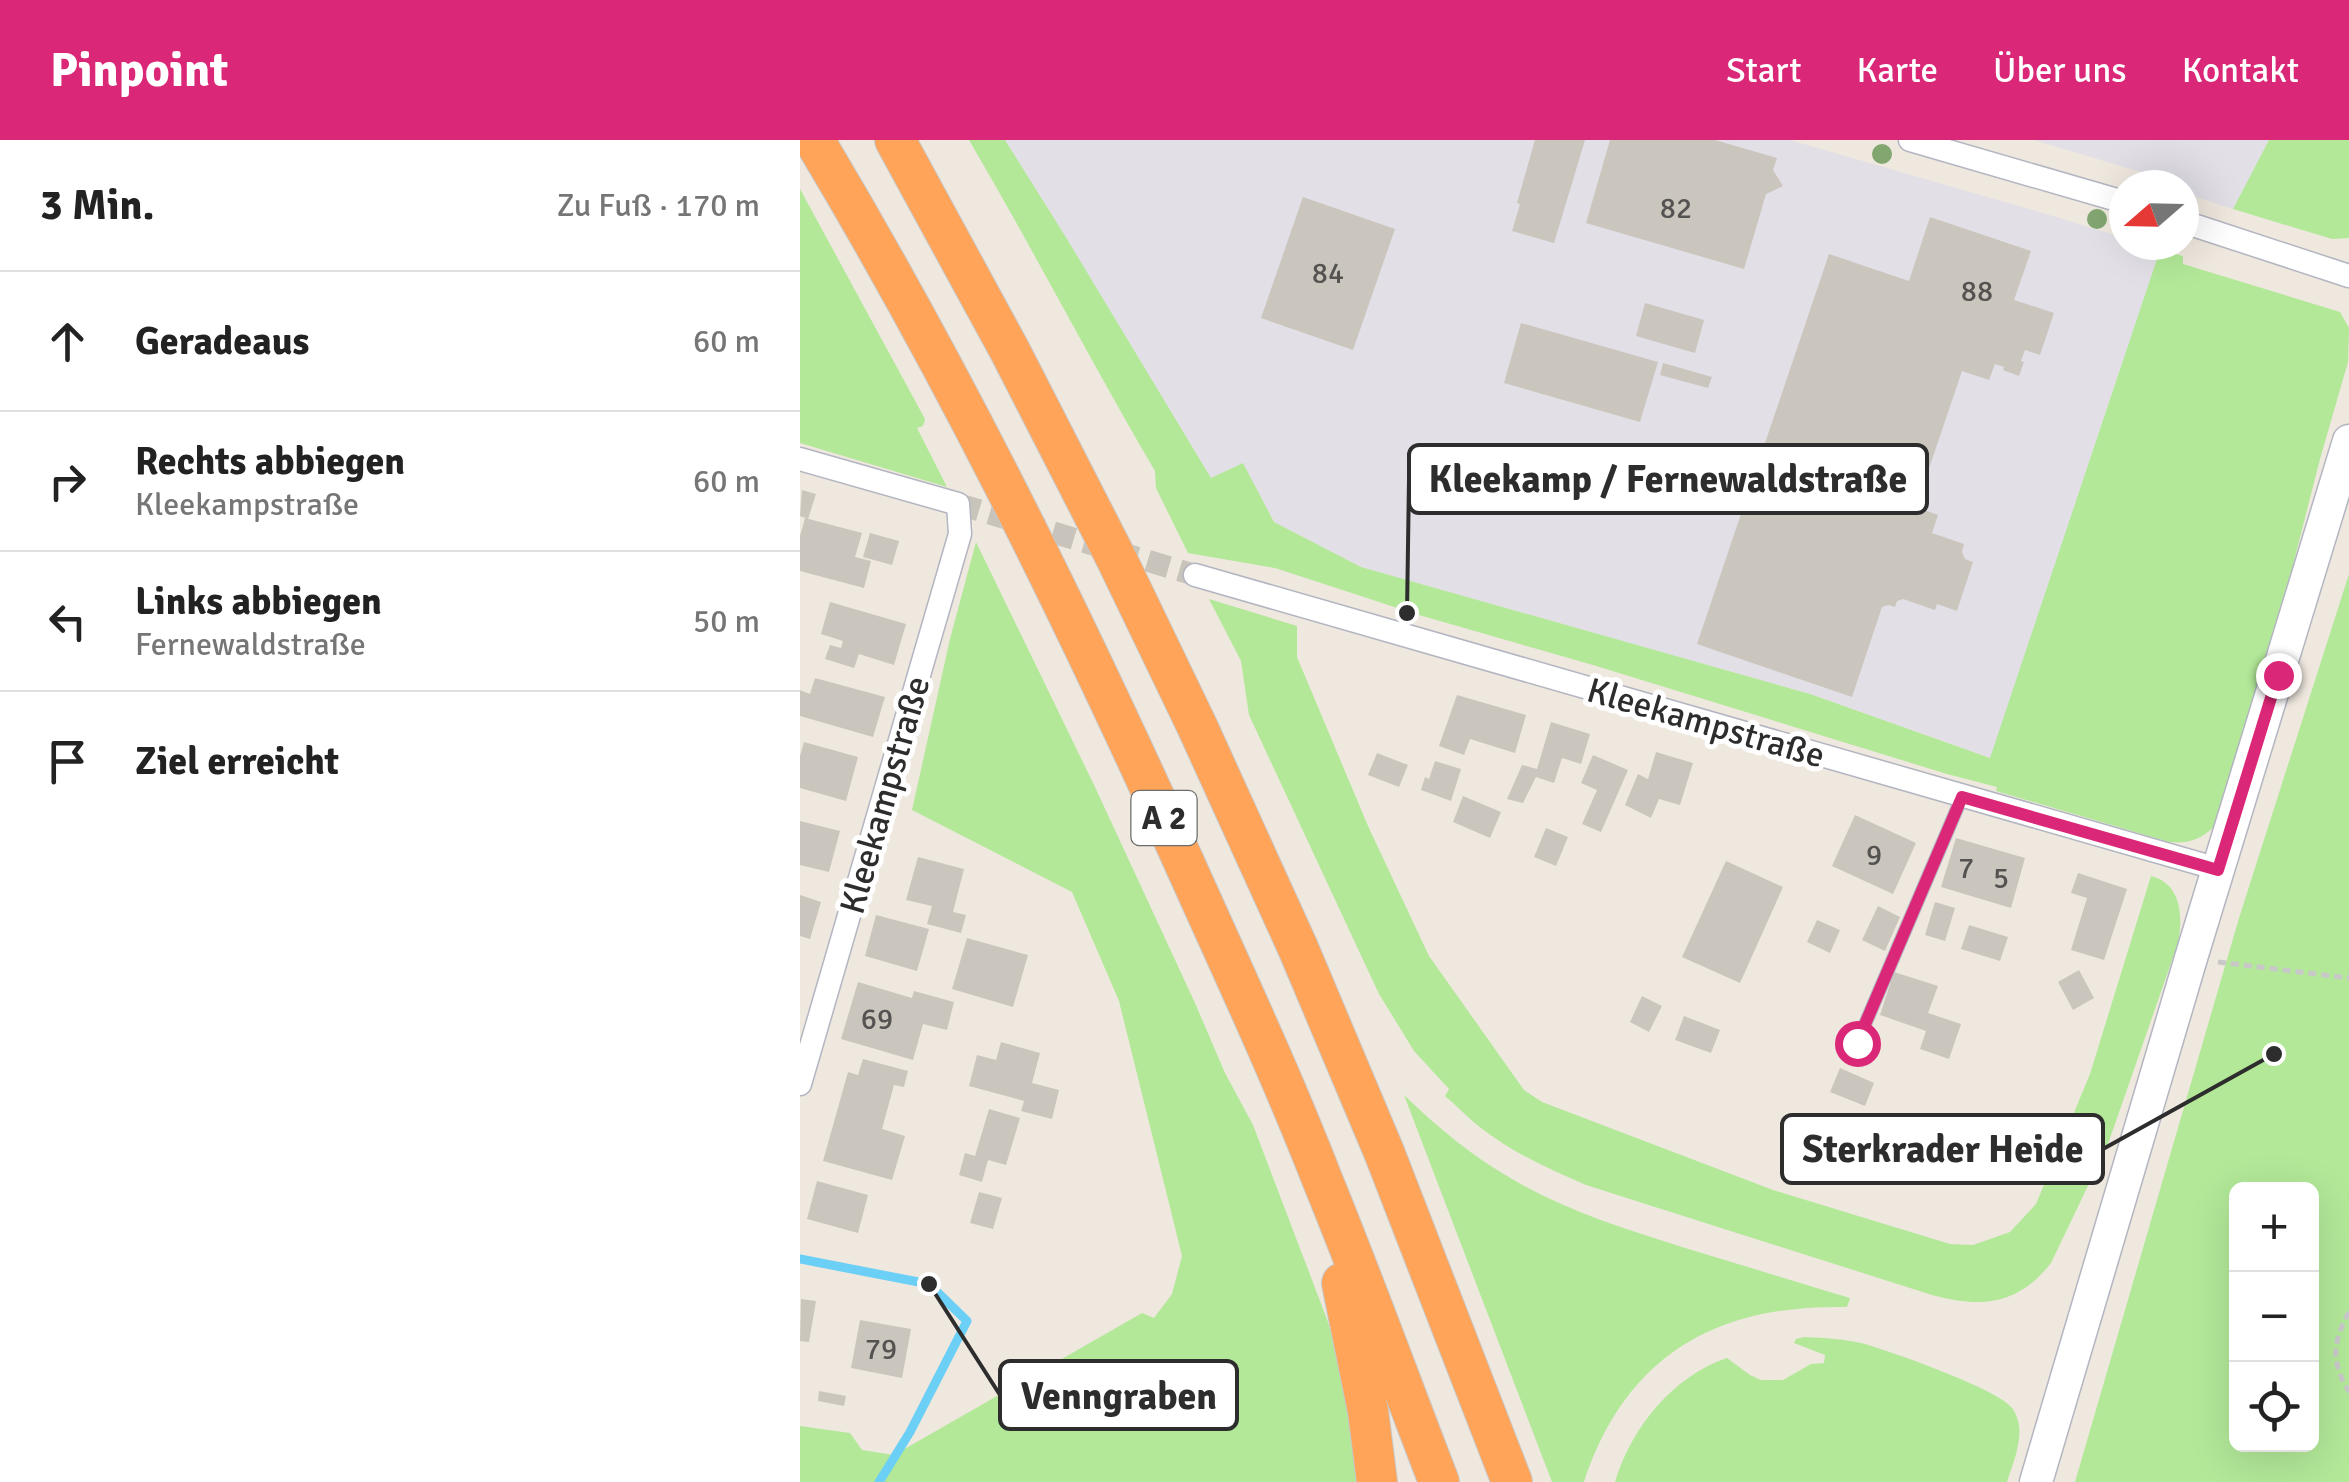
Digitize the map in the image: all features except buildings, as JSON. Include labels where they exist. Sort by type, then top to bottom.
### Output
[{"type":"highway","name":"A 2","points":[[814,140],[952,384],[1056,588],[1136,757],[1322,1176],[1439,1482]]},
{"type":"highway","name":"A 2","points":[[895,140],[1010,350],[1197,726],[1298,948],[1384,1152],[1512,1482]]},
{"type":"highway","points":[[1322,1176],[1368,1411],[1377,1482]]},
{"type":"main road","points":[[2036,1482],[2190,958],[2349,441]]},
{"type":"street","points":[[1910,140],[2109,198]]},
{"type":"street","points":[[2199,227],[2349,276]]},
{"type":"street","name":"Kleekampstraße","points":[[800,459],[958,504],[960,534],[800,1084]]},
{"type":"street","name":"Kleekampstraße","points":[[1195,575],[2218,870]]},
{"type":"lane","points":[[1857,1043],[1962,797]]},
{"type":"path","points":[[2190,958],[2349,978]]},
{"type":"path","points":[[2349,1312],[2335,1353],[2338,1374],[2349,1392]]},
{"type":"shaded area","points":[[1005,140],[1790,140],[2109,233],[2109,260],[2157,260],[1991,758],[1810,694],[1361,567],[1274,522],[1243,464],[1211,478]]},
{"type":"shaded area","points":[[2034,140],[2269,140],[2233,209],[2199,198],[2199,170],[2134,170]]},
{"type":"green space","points":[[969,140],[1005,140],[1211,478],[1243,463],[1274,522],[1361,567],[1810,694],[1990,758],[2157,260],[2183,260],[2183,264],[2340,312],[2349,328],[2348,362],[2293,565],[2214,827],[2182,842],[2169,842],[1996,791],[1997,787],[1419,615],[1275,568],[1188,553],[1156,488],[1155,471]]},
{"type":"green space","points":[[2269,140],[2349,140],[2349,238],[2332,239],[2233,209]]},
{"type":"green space","points":[[800,189],[925,419],[923,426],[917,428],[947,487],[800,443]]},
{"type":"green space","points":[[976,542],[1253,1125],[1328,1322],[1349,1399],[1360,1482],[800,1482],[800,1426],[850,1433],[862,1450],[894,1455],[1142,1313],[1154,1318],[1172,1294],[1182,1256],[1119,1001],[1072,892],[912,810]]},
{"type":"green space","points":[[2349,574],[2349,1482],[2075,1482],[2239,918]]},
{"type":"green space","points":[[1209,599],[1297,626],[1297,657],[1368,826],[1429,956],[1524,1090],[1542,1102],[1773,1190],[1950,1244],[1973,1245],[2010,1232],[2036,1204],[2090,1074],[2151,876],[2169,886],[2180,912],[2178,943],[2108,1144],[2051,1263],[2025,1288],[1998,1300],[1967,1302],[1932,1295],[1586,1185],[1519,1153],[1481,1128],[1445,1096],[1449,1089],[1414,1051],[1379,994],[1249,715],[1241,661]]},
{"type":"green space","points":[[1404,1095],[1483,1161],[1552,1200],[1638,1233],[1850,1298],[1847,1307],[1800,1308],[1757,1315],[1682,1346],[1651,1370],[1625,1401],[1602,1438],[1584,1482],[1552,1482]]},
{"type":"green space","points":[[1804,1337],[1878,1348],[2003,1400],[2012,1408],[2019,1426],[2018,1445],[2007,1482],[1615,1482],[1643,1424],[1689,1377],[1727,1358],[1761,1380],[1783,1380],[1811,1364],[1824,1363],[1825,1355],[1794,1343]]},
{"type":"waterway","points":[[800,1259],[929,1284],[967,1321],[910,1432],[879,1482]]},
{"type":"tunnel","points":[[958,504],[1195,575]]},
{"type":"place","name":"Kleekamp / Fernewaldstraße","points":[[1407,613]]},
{"type":"place","name":"Sterkrader Heide","points":[[2274,1054]]},
{"type":"place","name":"Venngraben","points":[[929,1284]]},
{"type":"route","points":[[1857,1043],[1962,797],[2218,870],[2278,675]]}]
